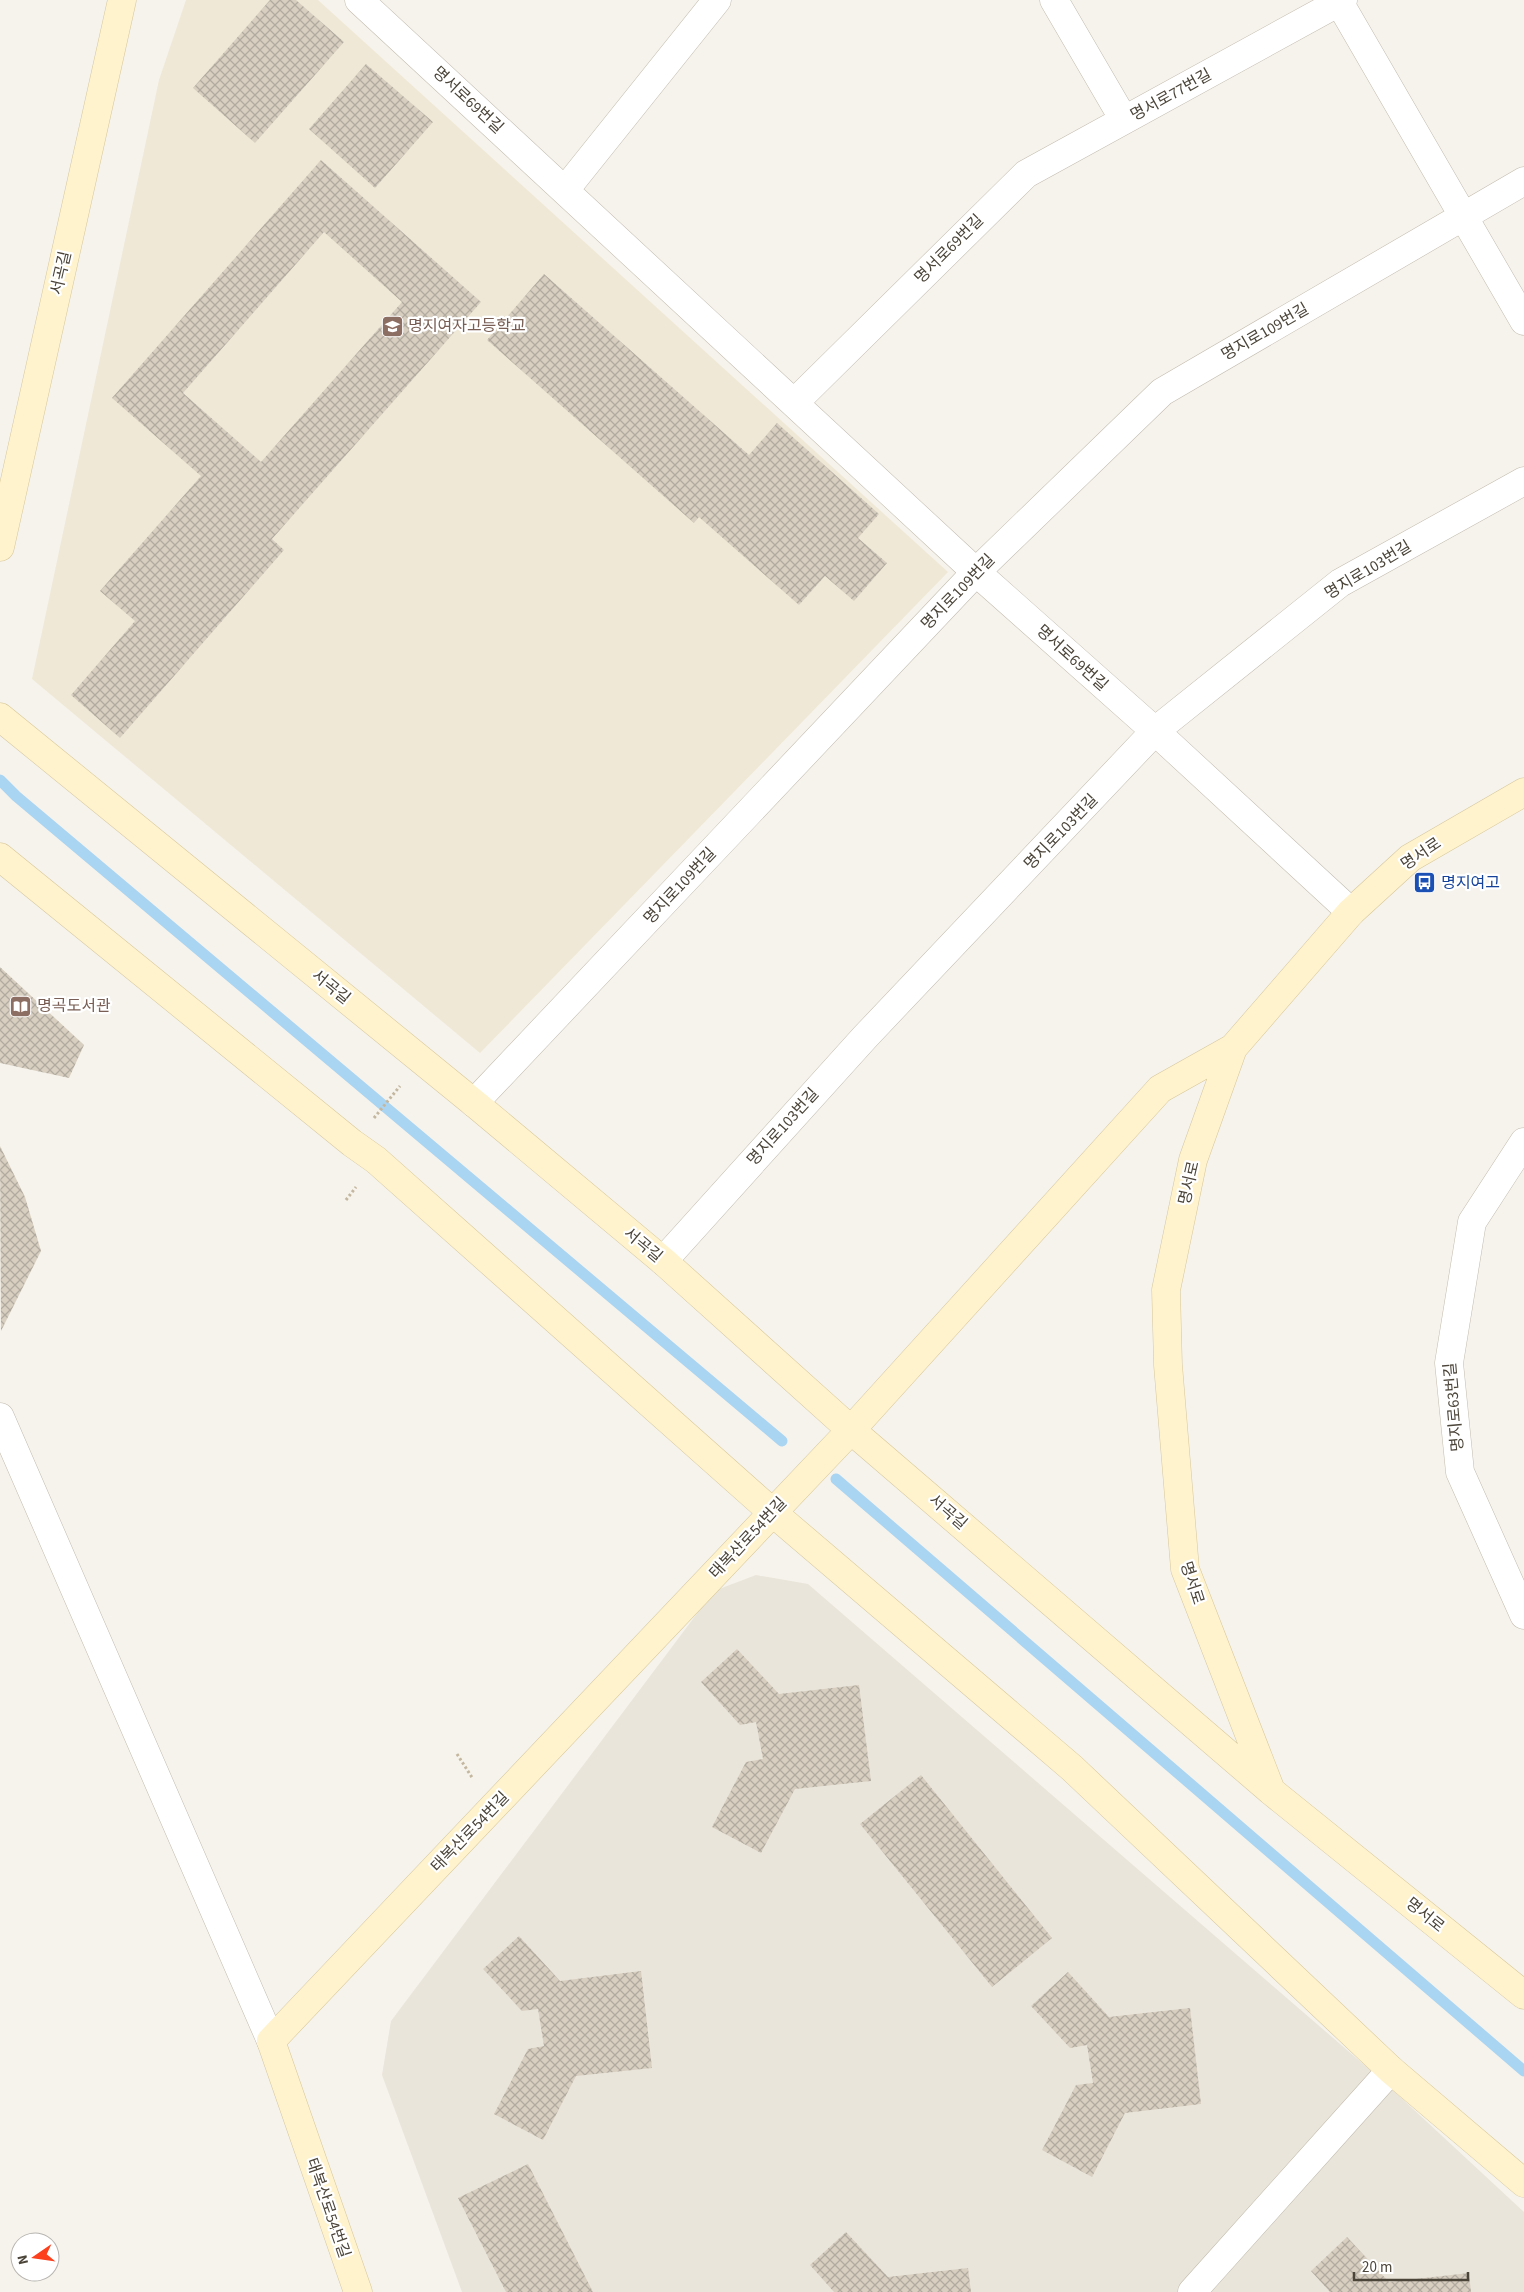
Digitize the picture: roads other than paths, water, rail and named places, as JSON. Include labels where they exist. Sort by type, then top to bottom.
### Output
[{"type":"street","name":"서곡길","points":[[0,547],[122,0]]},
{"type":"street","points":[[565,190],[717,0]]},
{"type":"street","name":"명서로77번길","points":[[1054,0],[1124,120],[1340,1],[1524,321]]},
{"type":"street","name":"명서로69번길","points":[[369,3],[565,190],[976,572],[1155,731],[1351,912]]},
{"type":"street","name":"명서로69번길","points":[[794,403],[1026,174],[1124,120]]},
{"type":"street","name":"명지로109번길","points":[[474,1103],[976,572],[1162,392],[1524,181]]},
{"type":"street","name":"명지로103번길","points":[[663,1261],[865,1037],[1155,731],[1340,583],[1524,481]]},
{"type":"street","name":"서곡길","points":[[0,717],[474,1103],[663,1261],[851,1430],[1271,1791]]},
{"type":"street","name":"명서로","points":[[851,1430],[1160,1089],[1233,1048],[1351,912],[1410,858],[1524,792]]},
{"type":"street","points":[[0,857],[352,1143],[376,1160],[772,1512],[1072,1768],[1391,2070],[1524,2183]]},
{"type":"street","name":"명서로","points":[[1233,1048],[1193,1160],[1166,1290],[1168,1365],[1184,1569],[1271,1791],[1524,1995]]},
{"type":"street","name":"명지로63번길","points":[[1524,1142],[1472,1222],[1449,1363],[1460,1472],[1524,1615]]},
{"type":"street","points":[[0,1417],[271,2041]]},
{"type":"street","name":"태복산로54번길","points":[[358,2292],[271,2041],[851,1430]]},
{"type":"street","points":[[1192,2292],[1391,2070]]},
{"type":"waterway","points":[[0,780],[16,796],[782,1441]]},
{"type":"waterway","points":[[836,1479],[1524,2071]]},
{"type":"place","name":"명지여자고등학교","points":[[392,326]]},
{"type":"place","name":"명지여고","points":[[1425,883]]},
{"type":"place","name":"명곡도서관","points":[[21,1006]]}]
